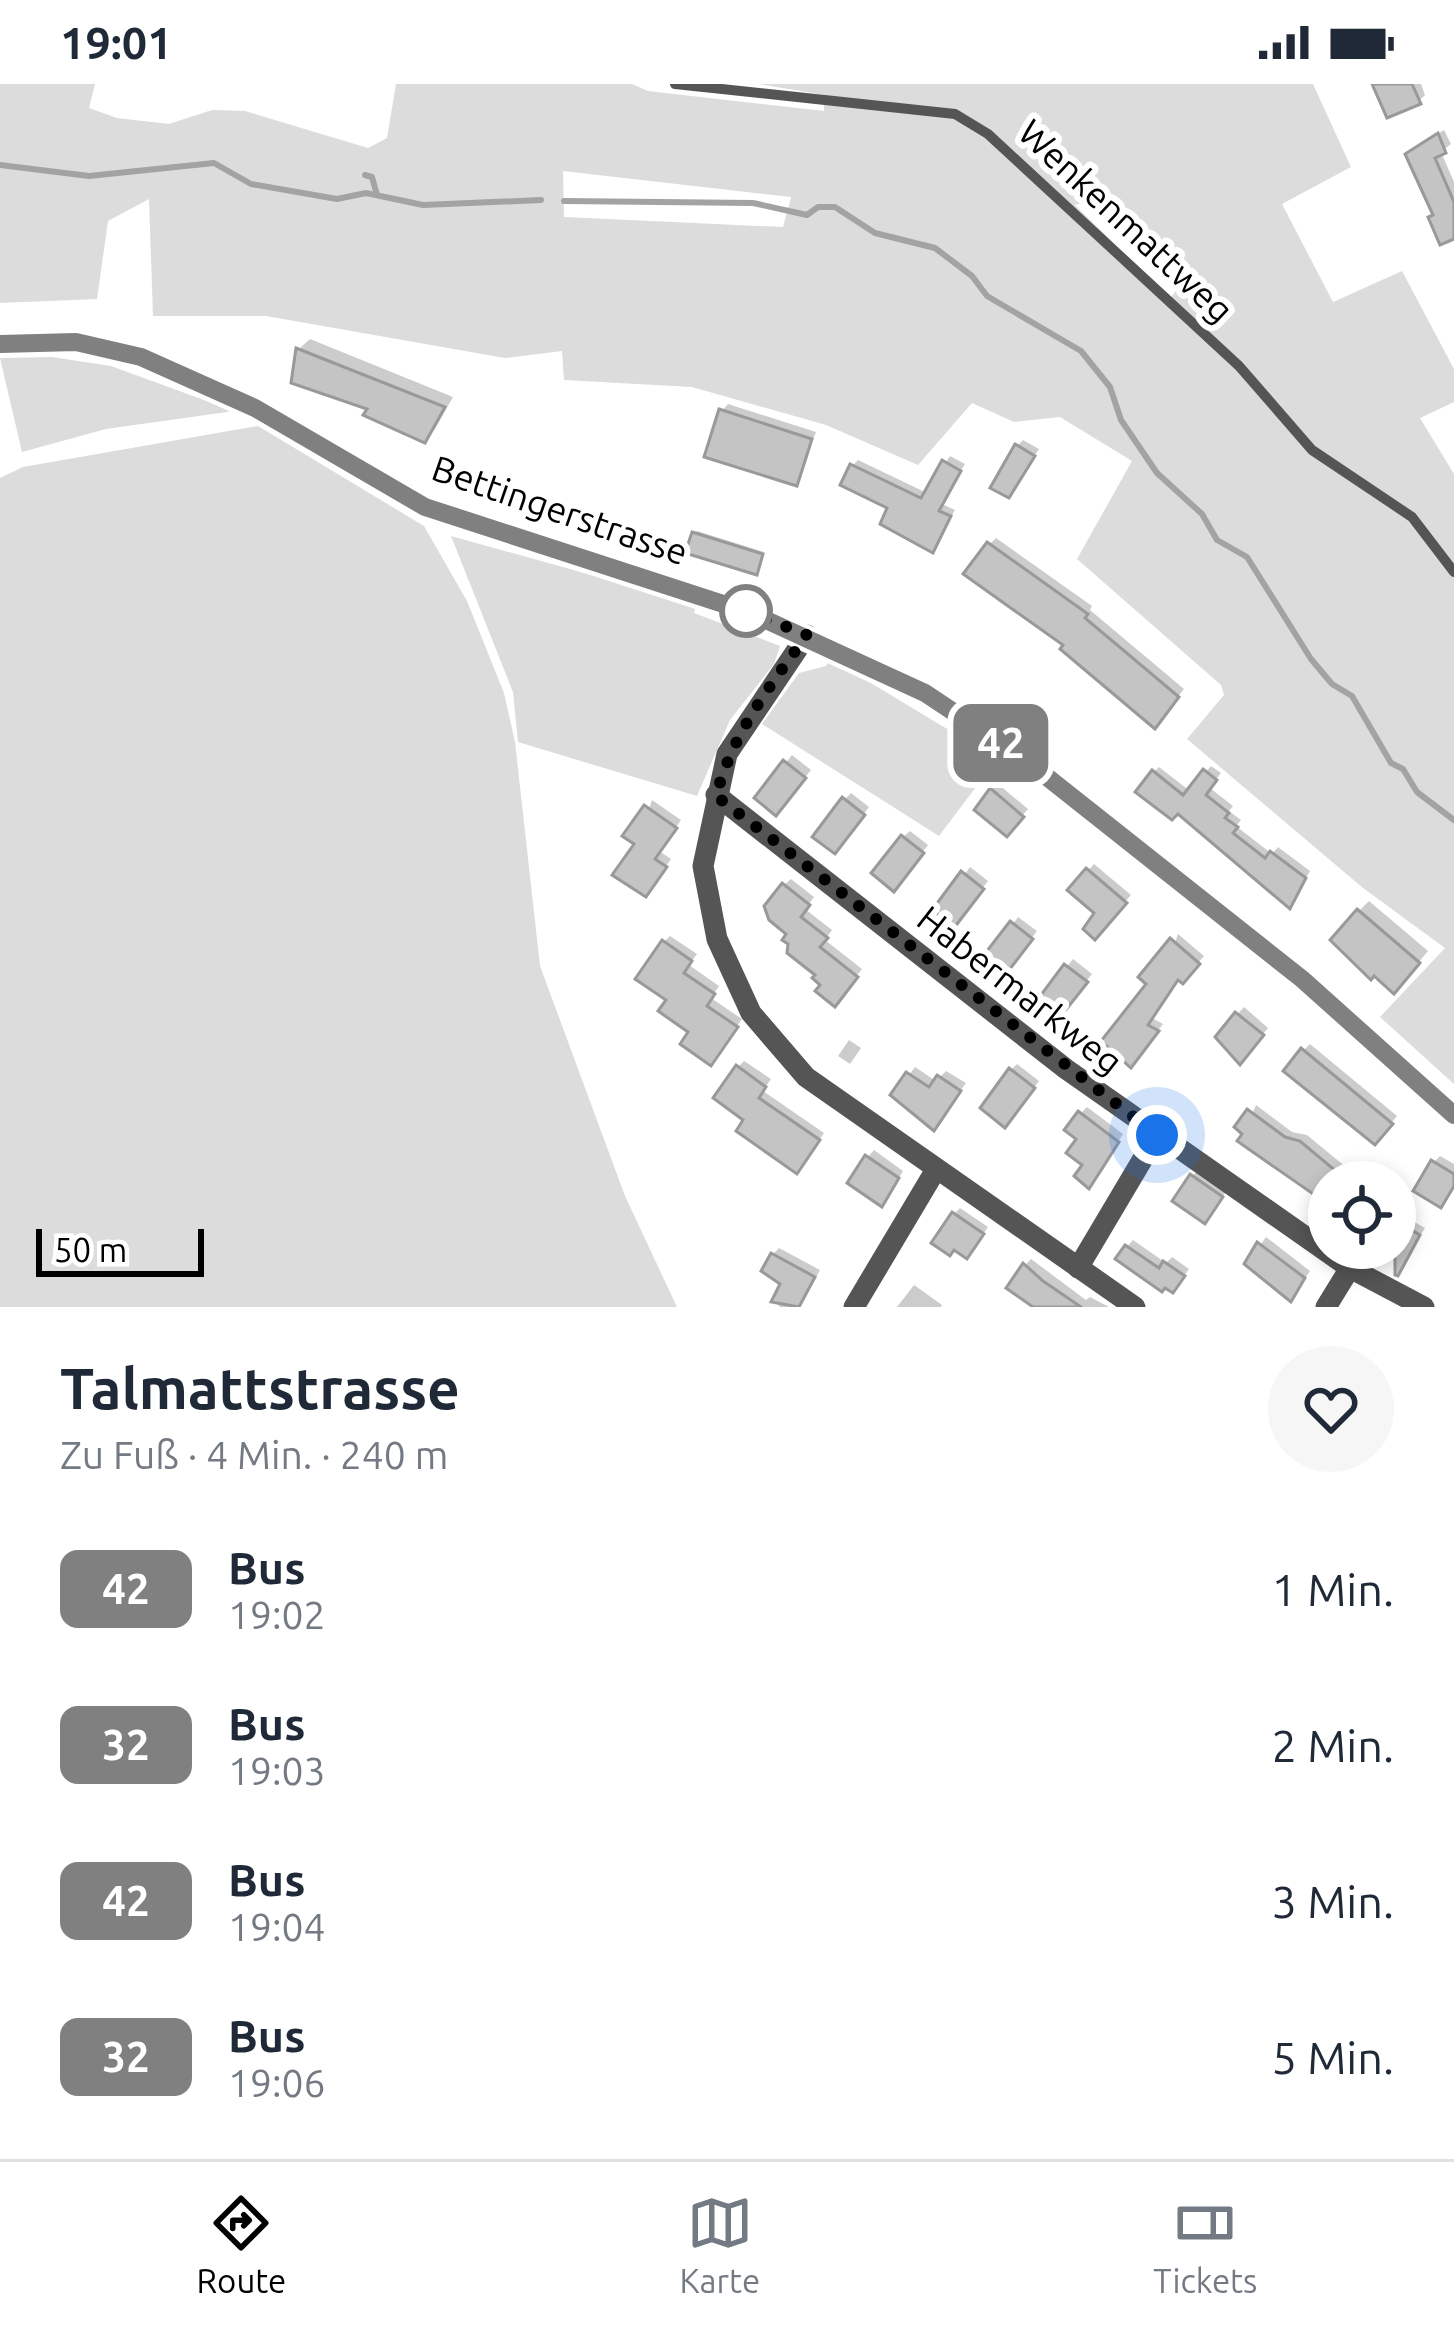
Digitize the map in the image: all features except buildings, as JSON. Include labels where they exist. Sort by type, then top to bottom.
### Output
[{"type":"street","name":"Bettingerstrasse","points":[[0,344],[76,342],[141,357],[255,408],[425,507],[807,635],[925,693],[1023,758],[1302,979],[1454,1115]]},
{"type":"street","points":[[807,635],[727,754],[704,866],[717,939],[751,1013],[806,1077],[1136,1307]]},
{"type":"street","name":"Habermarkweg","points":[[716,796],[1157,1135],[1308,1239]]},
{"type":"street","points":[[1078,1268],[1157,1135]]},
{"type":"street","points":[[854,1307],[935,1171]]},
{"type":"street","points":[[1326,1307],[1349,1269]]},
{"type":"street","name":"Habermarkweg","points":[[1352,1269],[1424,1307]]},
{"type":"lane","name":"Wenkenmattweg","points":[[675,84],[956,114],[988,134],[1239,365],[1312,450],[1412,517],[1454,572]]},
{"type":"shaded area","points":[[0,84],[95,84],[89,108],[117,118],[169,124],[212,110],[245,111],[368,148],[387,138],[396,84],[632,84],[648,91],[824,111],[824,95],[759,84],[1313,84],[1351,167],[1282,204],[1333,302],[1402,271],[1454,369],[1454,402],[1420,418],[1454,474],[1454,1084],[1380,1017],[1445,948],[1363,888],[1187,739],[1224,695],[1221,685],[1077,559],[1132,461],[1060,417],[1014,422],[972,403],[918,465],[826,425],[692,387],[564,380],[562,351],[505,358],[266,316],[153,316],[149,199],[108,221],[97,299],[0,303]],"holes":[[[563,171],[791,197],[791,198],[783,227],[564,217]],[[1106,196],[1191,270],[1170,299],[1075,205]]]},
{"type":"shaded area","points":[[52,357],[111,366],[234,411],[106,429],[22,452],[0,358]]},
{"type":"shaded area","points":[[258,426],[424,526],[467,601],[504,693],[515,742],[540,966],[625,1196],[677,1307],[0,1307],[0,478],[23,467]]},
{"type":"shaded area","points":[[451,536],[696,604],[694,613],[780,646],[774,664],[730,720],[697,796],[518,742],[513,692]]},
{"type":"shaded area","points":[[831,659],[997,759],[939,836],[762,724],[799,673],[826,666]]},
{"type":"waterway","points":[[0,165],[89,176],[214,163],[251,184],[337,199],[366,193],[423,205],[541,200]]},
{"type":"waterway","points":[[365,175],[372,177],[377,195]]},
{"type":"waterway","points":[[564,201],[753,203],[807,215],[818,207],[835,207],[875,233],[935,248],[972,276],[987,296],[1081,351],[1110,387],[1121,420],[1157,473],[1202,514],[1217,540],[1247,557],[1311,659],[1332,684],[1352,696],[1391,763],[1403,769],[1417,792],[1454,820]]},
{"type":"bus line","name":"42","points":[[0,344],[76,342],[141,357],[255,408],[425,507],[751,613],[925,693],[1023,758],[1302,979],[1454,1115]]},
{"type":"route","points":[[746,611],[807,635],[749,715],[727,754],[716,796],[1157,1135]]}]
